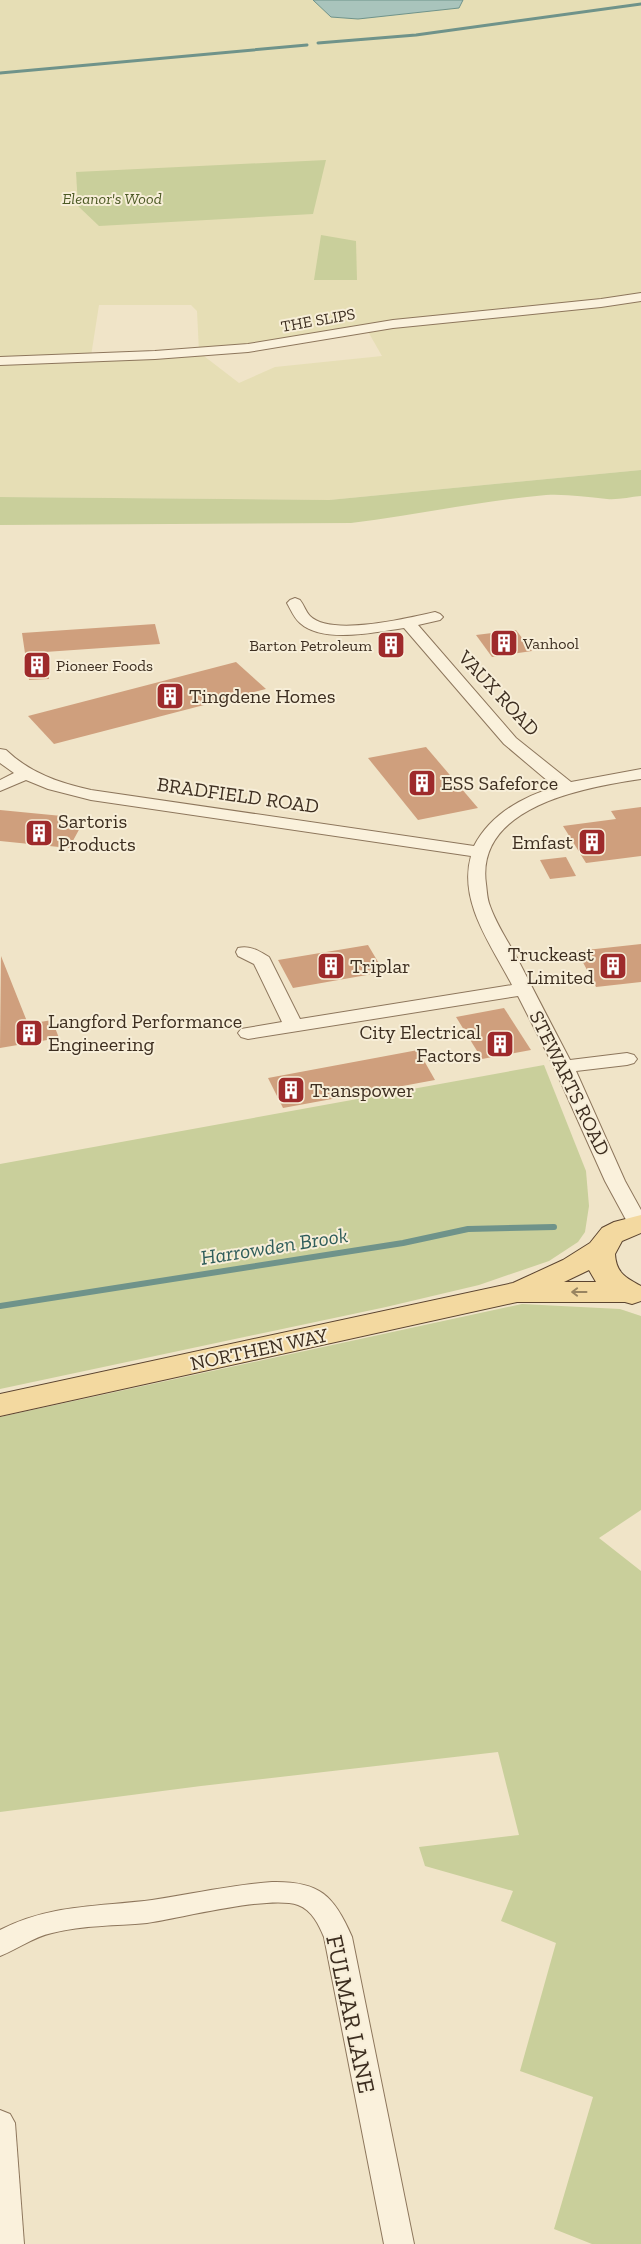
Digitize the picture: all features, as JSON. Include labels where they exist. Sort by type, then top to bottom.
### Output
[{"type":"main road","name":"NORTHEN WAY","points":[[0,1405],[517,1292],[573,1267],[600,1250],[613,1233],[640,1224]]},
{"type":"main road","points":[[600,1250],[599,1262],[604,1273],[614,1284],[637,1296]]},
{"type":"main road","name":"NORTHEN WAY","points":[[517,1292],[637,1296]]},
{"type":"street","name":"THE SLIPS","points":[[0,361],[90,356],[155,356],[248,348],[393,324],[601,303],[641,297]]},
{"type":"street","points":[[295,603],[304,620],[313,625],[328,629],[364,629],[435,617]]},
{"type":"street","name":"VAUX ROAD","points":[[407,622],[510,741],[566,787]]},
{"type":"street","name":"BRADFIELD ROAD","points":[[0,754],[26,774],[49,785],[117,799],[479,852]]},
{"type":"street","points":[[0,786],[26,774]]},
{"type":"street","name":"STEWARTS ROAD","points":[[640,1224],[616,1180],[564,1067],[480,905],[474,888],[479,852],[488,835],[509,815],[545,795],[566,787],[609,778],[641,774]]},
{"type":"street","points":[[245,952],[255,956],[262,962],[293,1025]]},
{"type":"street","points":[[248,1033],[524,989]]},
{"type":"street","points":[[564,1067],[627,1059]]},
{"type":"street","name":"FULMAR LANE","points":[[0,1944],[17,1933],[58,1920],[149,1911],[274,1892],[302,1895],[320,1904],[329,1917],[338,1937],[399,2244]]},
{"type":"street","points":[[0,2123],[9,2244]]},
{"type":"green space","points":[[0,0],[641,0],[641,470],[329,500],[0,497]],"holes":[[[99,305],[191,305],[197,311],[199,352],[91,356]],[[366,328],[382,356],[275,367],[239,383],[200,353]]]},
{"type":"green space","name":"Eleanor's Wood","points":[[326,160],[313,214],[99,226],[78,206],[76,172]]},
{"type":"green space","points":[[321,235],[356,241],[357,280],[314,280]]},
{"type":"green space","points":[[641,470],[641,496],[611,499],[546,495],[351,523],[0,525],[0,497],[329,500]]},
{"type":"green space","points":[[544,1065],[586,1171],[589,1206],[585,1232],[578,1242],[549,1261],[479,1285],[386,1307],[0,1389],[0,1164]]},
{"type":"green space","points":[[522,1304],[620,1309],[641,1316],[641,1510],[599,1538],[641,1571],[641,2244],[592,2244],[554,2229],[593,2097],[520,2071],[556,1943],[501,1921],[513,1891],[425,1866],[419,1847],[519,1835],[498,1752],[201,1786],[0,1812],[0,1417]]},
{"type":"water","points":[[313,0],[463,0],[459,8],[358,19],[331,17]]},
{"type":"building","name":"Pioneer Foods","points":[[155,624],[160,644],[45,652],[49,679],[29,680],[22,633]]},
{"type":"building","name":"Vanhool","points":[[516,630],[532,651],[492,657],[476,635]]},
{"type":"building","name":"Tingdene Homes","points":[[236,662],[266,689],[54,744],[28,716]]},
{"type":"building","name":"ESS Safeforce","points":[[426,747],[478,808],[418,820],[368,758]]},
{"type":"building","points":[[641,807],[641,856],[586,863],[563,826],[616,819],[611,811]]},
{"type":"building","name":"Sartoris Products","points":[[0,810],[62,816],[58,823],[81,826],[69,848],[0,841]]},
{"type":"building","points":[[566,857],[576,876],[550,879],[540,860]]},
{"type":"building","name":"Truckeast Limited","points":[[641,944],[641,982],[596,987],[577,951]]},
{"type":"building","name":"Triplar","points":[[368,945],[384,972],[293,988],[278,960]]},
{"type":"building","points":[[1,956],[28,1024],[52,1020],[59,1038],[0,1048]]},
{"type":"building","points":[[504,1008],[531,1050],[482,1059],[456,1017]]},
{"type":"building","points":[[418,1050],[435,1080],[283,1108],[268,1078]]},
{"type":"waterway","points":[[318,43],[416,35],[641,4]]},
{"type":"waterway","points":[[0,73],[307,45]]},
{"type":"waterway","name":"Harrowden Brook","points":[[0,1306],[403,1243],[468,1229],[554,1227]]},
{"type":"place","name":"Vanhool","points":[[504,643]]},
{"type":"place","name":"Barton Petroleum","points":[[391,645]]},
{"type":"place","name":"Pioneer Foods","points":[[37,665]]},
{"type":"place","name":"Tingdene Homes","points":[[170,696]]},
{"type":"place","name":"ESS Safeforce","points":[[422,783]]},
{"type":"place","name":"Sartoris Products","points":[[39,833]]},
{"type":"place","name":"Emfast","points":[[592,842]]},
{"type":"place","name":"Triplar","points":[[331,966]]},
{"type":"place","name":"Truckeast Limited","points":[[613,966]]},
{"type":"place","name":"Langford Performance Engineering","points":[[29,1033]]},
{"type":"place","name":"City Electrical Factors","points":[[500,1044]]},
{"type":"place","name":"Transpower","points":[[291,1090]]}]
